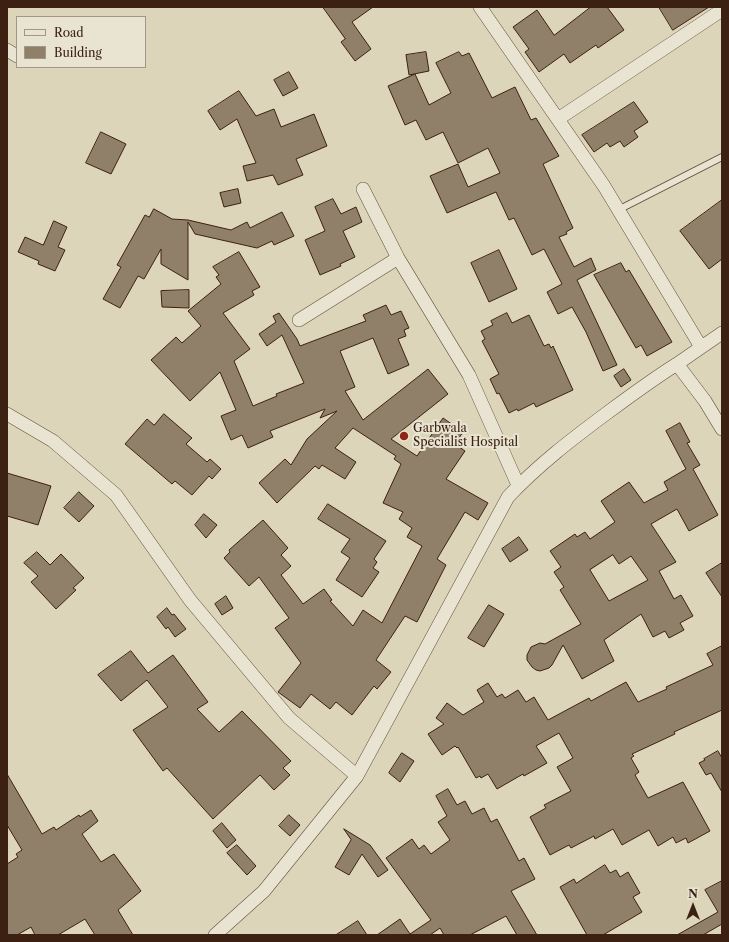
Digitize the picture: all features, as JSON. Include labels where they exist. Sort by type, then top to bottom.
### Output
[{"type":"street","points":[[480,7],[604,186],[701,347]]},
{"type":"street","points":[[558,119],[722,10]]},
{"type":"street","points":[[7,50],[16,55]]},
{"type":"street","points":[[363,189],[398,258],[469,376],[518,486]]},
{"type":"street","points":[[299,320],[398,258]]},
{"type":"street","points":[[215,935],[264,891],[357,776],[508,497],[518,486],[568,441],[651,381],[722,333]]},
{"type":"street","points":[[677,364],[705,401],[722,428]]},
{"type":"street","points":[[7,414],[54,441],[116,495],[190,600],[289,718],[357,776]]},
{"type":"lane","points":[[618,210],[722,157]]},
{"type":"building","points":[[323,7],[373,7],[352,22],[371,49],[355,61],[341,42],[345,39]]},
{"type":"building","points":[[591,7],[607,7],[624,30],[598,48],[596,45],[570,63],[564,54],[539,72],[525,52],[529,49],[513,27],[537,10],[554,35]]},
{"type":"building","points":[[659,7],[709,7],[673,30]]},
{"type":"building","points":[[426,52],[429,71],[409,75],[406,55]]},
{"type":"building","points":[[459,52],[462,56],[469,53],[492,98],[515,87],[531,120],[536,118],[559,156],[543,164],[573,228],[566,232],[567,234],[559,237],[574,267],[591,258],[596,270],[577,280],[617,365],[603,371],[586,332],[572,307],[558,314],[547,292],[562,284],[544,249],[532,255],[514,218],[509,220],[496,192],[447,213],[430,176],[458,164],[468,187],[500,173],[488,148],[458,163],[443,132],[426,140],[416,120],[405,125],[388,86],[415,74],[429,105],[451,93],[436,63]]},
{"type":"building","points":[[289,72],[298,88],[283,96],[274,80]]},
{"type":"building","points":[[239,91],[256,116],[274,109],[281,127],[314,114],[327,146],[296,159],[303,175],[278,185],[273,175],[247,181],[243,166],[256,163],[237,119],[220,130],[208,111]]},
{"type":"building","points":[[634,102],[648,122],[634,131],[638,137],[624,147],[620,141],[610,147],[607,143],[594,152],[582,135]]},
{"type":"building","points":[[101,132],[126,144],[111,174],[86,163]]},
{"type":"building","points":[[238,189],[241,203],[224,207],[220,193]]},
{"type":"building","points":[[333,199],[341,214],[356,207],[362,222],[343,231],[355,257],[340,264],[341,266],[320,275],[305,240],[325,231],[315,207]]},
{"type":"building","points":[[722,200],[722,259],[709,269],[680,231]]},
{"type":"building","points":[[154,209],[172,219],[188,220],[231,230],[247,222],[250,228],[282,212],[294,236],[274,245],[272,241],[257,248],[195,234],[188,222],[188,280],[161,264],[161,249],[144,279],[138,276],[120,308],[103,299],[121,267],[117,265],[145,215],[149,217]]},
{"type":"building","points":[[54,221],[67,227],[58,247],[65,250],[55,271],[38,264],[39,261],[18,252],[25,237],[43,245]]},
{"type":"building","points":[[499,250],[517,289],[489,302],[471,263]]},
{"type":"building","points":[[239,252],[260,287],[252,291],[254,295],[223,313],[250,349],[234,361],[253,406],[277,396],[276,394],[304,383],[282,335],[267,346],[259,334],[276,322],[273,316],[279,313],[297,339],[300,346],[366,321],[363,315],[386,305],[391,315],[401,311],[409,328],[404,330],[406,336],[398,339],[409,365],[388,374],[373,338],[340,351],[355,387],[345,391],[363,420],[428,369],[448,394],[391,439],[417,456],[443,418],[463,432],[455,444],[465,451],[446,479],[488,503],[478,520],[465,512],[437,559],[446,565],[417,622],[405,616],[376,660],[391,672],[377,689],[374,686],[352,715],[336,702],[330,709],[311,694],[300,708],[278,692],[301,663],[275,628],[289,618],[259,577],[249,586],[224,558],[230,552],[229,550],[263,520],[288,548],[281,555],[291,566],[281,575],[303,604],[324,589],[332,600],[330,601],[353,626],[363,610],[382,623],[422,546],[407,537],[412,528],[399,519],[403,512],[383,503],[401,464],[394,459],[396,456],[353,428],[335,448],[356,462],[345,479],[322,465],[319,469],[315,466],[277,503],[259,483],[285,459],[291,465],[307,439],[337,411],[320,418],[325,409],[270,431],[273,437],[248,448],[242,435],[231,440],[221,416],[236,410],[220,372],[190,401],[151,360],[176,337],[182,343],[201,326],[188,311],[221,284],[216,277],[219,275],[213,267]]},
{"type":"building","points":[[621,263],[626,272],[629,270],[672,342],[647,356],[641,345],[636,348],[594,275]]},
{"type":"building","points":[[189,290],[189,308],[162,307],[161,291]]},
{"type":"building","points":[[507,313],[512,323],[529,315],[544,346],[549,344],[551,348],[553,346],[573,390],[536,407],[534,403],[518,411],[517,409],[509,413],[499,393],[497,394],[490,379],[499,374],[482,341],[485,339],[481,331],[493,325],[491,321]]},
{"type":"building","points":[[624,369],[631,380],[621,387],[614,376]]},
{"type":"building","points":[[164,414],[192,438],[186,444],[207,462],[210,459],[221,469],[212,479],[209,476],[192,495],[175,481],[172,484],[125,444],[147,419],[154,425]]},
{"type":"building","points":[[680,423],[690,442],[687,443],[700,465],[693,469],[718,515],[689,531],[677,509],[651,524],[676,562],[659,571],[674,599],[681,595],[693,616],[680,623],[684,630],[669,638],[665,631],[653,637],[641,614],[604,640],[614,661],[582,679],[563,645],[549,668],[540,671],[536,670],[527,660],[527,655],[531,647],[540,643],[545,644],[581,624],[560,590],[564,587],[554,572],[561,567],[550,551],[575,534],[577,537],[585,532],[590,539],[615,522],[601,501],[629,482],[644,503],[668,490],[664,482],[686,469],[666,431]],"holes":[[[613,555],[619,564],[631,556],[648,580],[609,601],[590,570]]]},
{"type":"building","points":[[7,473],[51,486],[38,525],[7,516]]},
{"type":"building","points":[[79,492],[94,506],[79,522],[64,508]]},
{"type":"building","points":[[328,504],[386,541],[374,559],[377,562],[373,568],[379,572],[362,597],[336,580],[350,558],[341,552],[350,539],[318,519]]},
{"type":"building","points":[[204,514],[217,525],[206,538],[195,525]]},
{"type":"building","points":[[519,537],[528,550],[510,562],[502,549]]},
{"type":"building","points":[[37,552],[50,565],[61,554],[84,578],[73,588],[76,590],[56,609],[31,582],[38,576],[24,563]]},
{"type":"building","points":[[722,563],[722,597],[706,573]]},
{"type":"building","points":[[226,596],[233,608],[222,615],[215,604]]},
{"type":"building","points":[[489,605],[504,614],[484,647],[468,638]]},
{"type":"building","points":[[167,608],[186,629],[175,637],[168,627],[166,629],[157,617]]},
{"type":"building","points":[[722,646],[722,710],[674,732],[675,734],[632,754],[634,756],[631,758],[639,772],[635,775],[648,798],[683,782],[710,831],[688,843],[686,838],[676,843],[673,837],[658,846],[649,830],[622,845],[613,829],[595,839],[594,836],[571,848],[569,845],[550,855],[530,817],[546,808],[544,805],[571,791],[557,767],[573,758],[559,733],[536,746],[547,763],[524,776],[523,774],[497,789],[488,774],[481,778],[480,776],[476,778],[458,747],[457,748],[455,746],[442,755],[428,734],[444,724],[436,718],[447,703],[463,715],[484,702],[477,690],[488,683],[497,697],[502,694],[505,698],[518,690],[526,702],[534,697],[548,720],[589,698],[591,701],[626,682],[638,702],[713,665],[707,654]]},
{"type":"building","points":[[131,651],[148,673],[173,655],[208,702],[197,709],[219,732],[242,711],[291,761],[283,768],[290,775],[274,790],[260,775],[213,819],[167,768],[163,771],[133,730],[168,707],[147,680],[121,701],[98,675]]},
{"type":"building","points":[[718,751],[722,758],[722,792],[711,773],[706,775],[699,763]]},
{"type":"building","points":[[402,753],[414,761],[400,782],[389,773]]},
{"type":"building","points":[[7,774],[42,834],[54,827],[56,830],[79,815],[80,817],[91,810],[98,821],[82,834],[101,862],[114,854],[141,891],[118,910],[133,935],[95,935],[85,919],[58,935],[35,935],[31,927],[17,935],[7,935],[7,864],[18,857],[16,854],[22,850],[7,825]]},
{"type":"building","points":[[448,789],[457,805],[465,801],[472,814],[484,808],[491,822],[497,819],[519,861],[524,858],[535,879],[511,891],[537,935],[517,935],[506,916],[470,935],[444,935],[440,928],[430,935],[377,935],[400,919],[410,934],[431,920],[386,858],[412,839],[419,849],[424,845],[431,854],[450,840],[438,822],[447,816],[436,796]]},
{"type":"building","points":[[289,815],[300,825],[290,836],[279,826]]},
{"type":"building","points":[[222,823],[236,840],[227,848],[213,831]]},
{"type":"building","points":[[344,829],[370,845],[388,870],[378,877],[362,854],[349,875],[335,867],[351,840]]},
{"type":"building","points":[[237,845],[256,866],[247,875],[227,853]]},
{"type":"building","points":[[605,865],[610,873],[616,870],[620,877],[628,872],[640,893],[633,897],[642,912],[603,935],[587,935],[560,887],[574,879],[576,883]]},
{"type":"building","points":[[722,881],[722,924],[703,935],[677,935],[718,912],[705,890]]},
{"type":"building","points":[[358,921],[367,935],[336,935]]},
{"type":"place","name":"Garbwala Specialist Hospital","points":[[404,436]]}]
